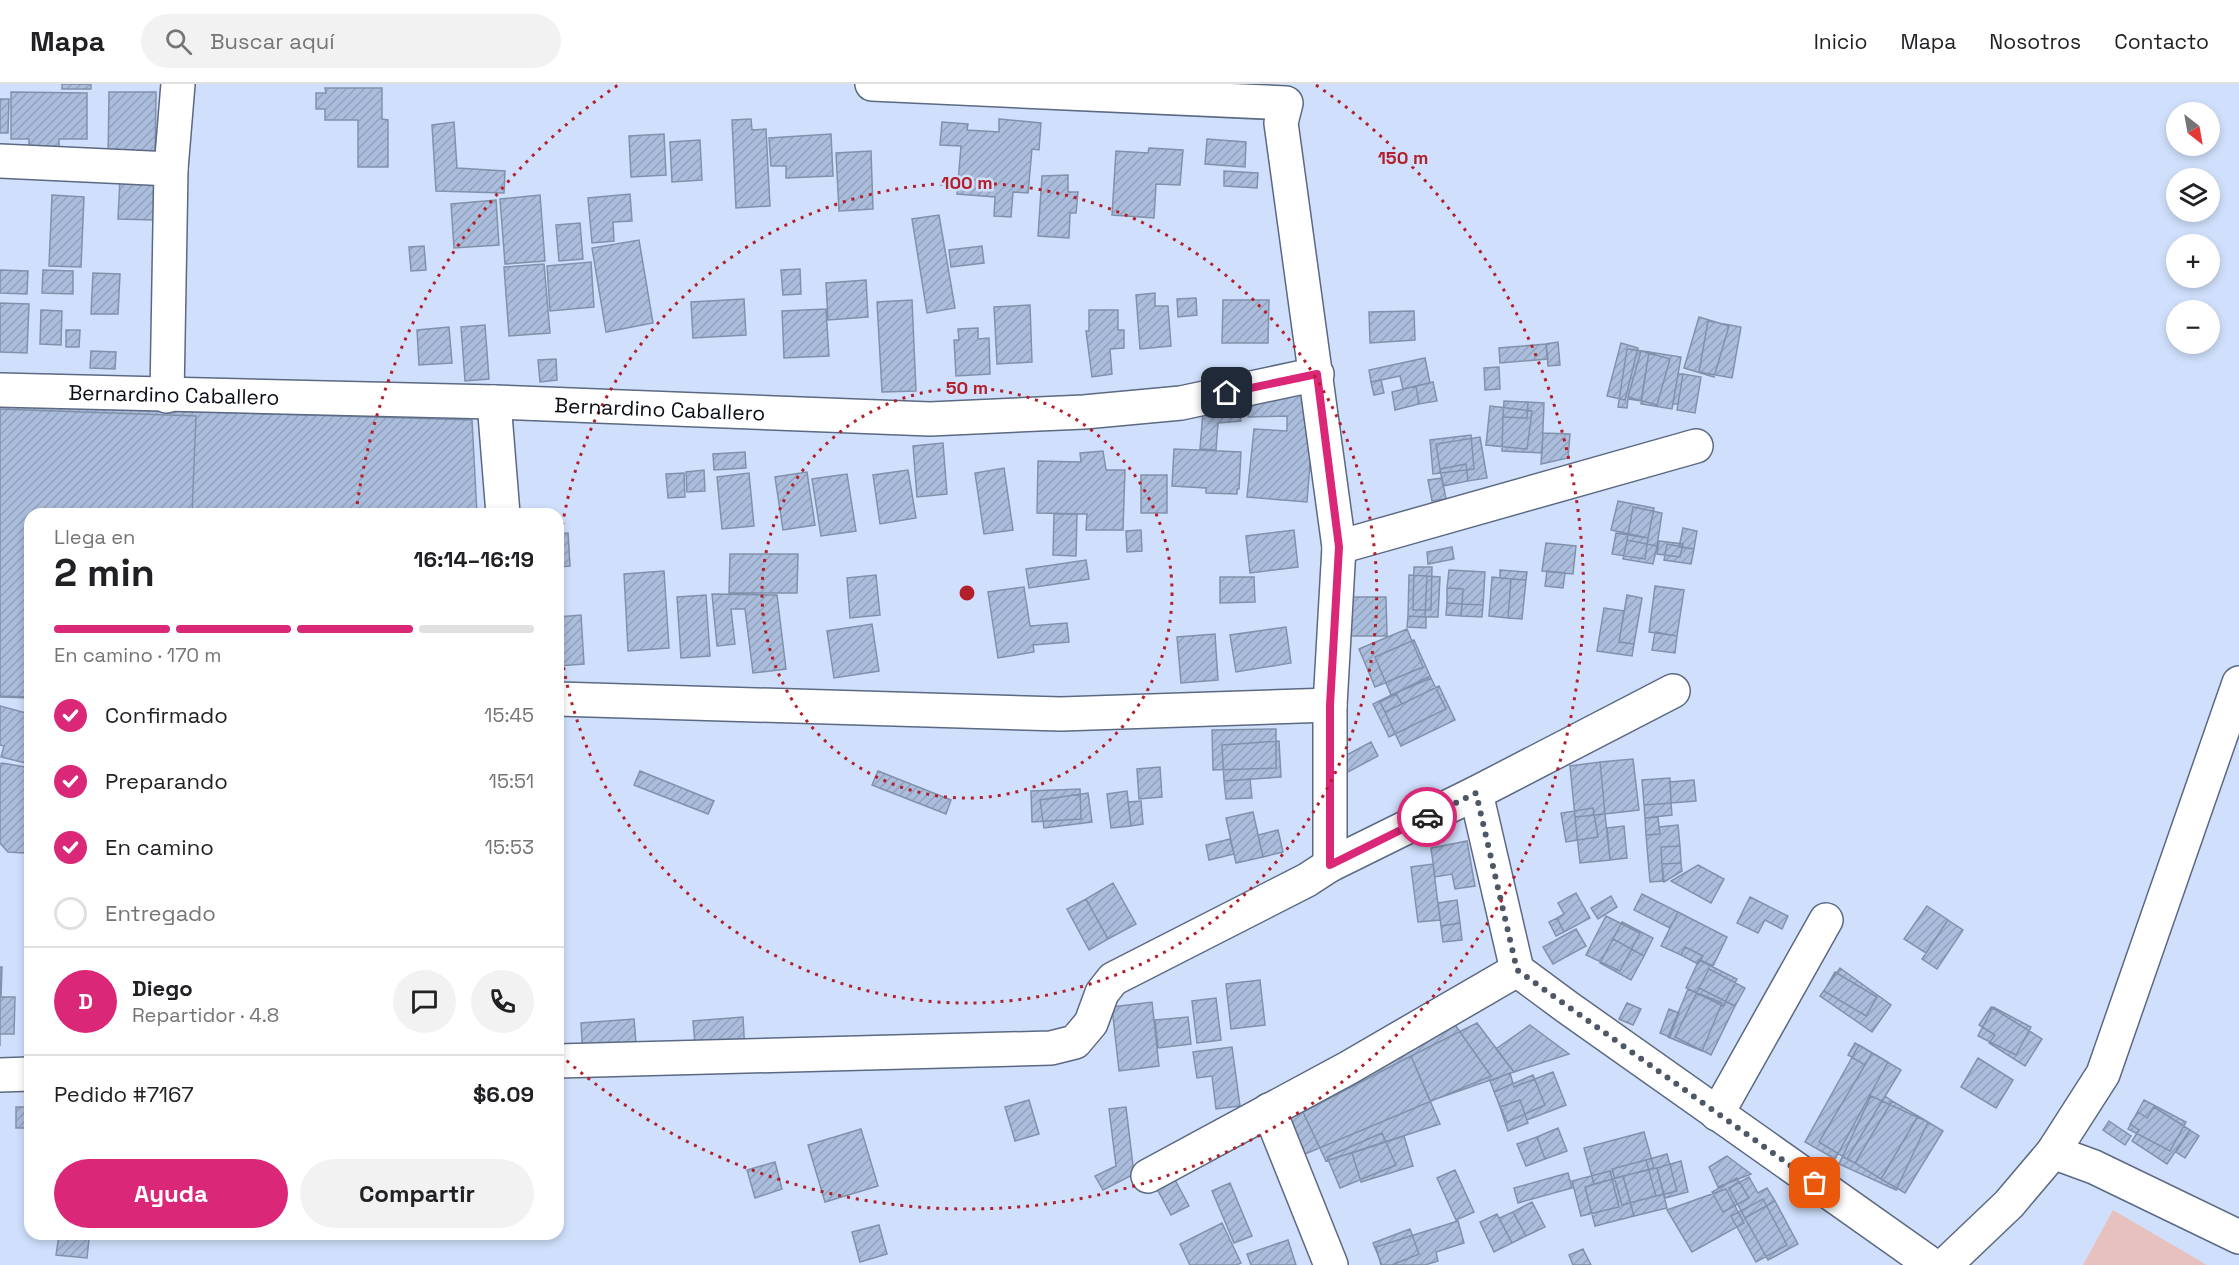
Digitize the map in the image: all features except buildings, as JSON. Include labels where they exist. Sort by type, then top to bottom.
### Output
[{"type":"street","points":[[167,396],[171,170],[178,84]]},
{"type":"street","points":[[872,84],[1287,94],[1281,123],[1339,547],[1330,705],[1330,865]]},
{"type":"street","points":[[0,161],[171,170]]},
{"type":"street","name":"Bernardino Caballero","points":[[0,390],[167,396],[494,402],[930,419],[1084,412],[1181,403],[1317,374]]},
{"type":"street","points":[[494,402],[503,508]]},
{"type":"street","points":[[1339,547],[1696,446]]},
{"type":"street","points":[[1945,1265],[2009,1203],[2053,1152],[2103,1074],[2239,683]]},
{"type":"street","points":[[564,1061],[1051,1048],[1074,1042],[1091,1023],[1102,993],[1113,980],[1307,880],[1330,865],[1476,793],[1673,691]]},
{"type":"street","points":[[564,699],[1061,714],[1330,705]]},
{"type":"street","points":[[1476,793],[1517,970],[1932,1265]]},
{"type":"street","points":[[1717,1114],[1826,920]]},
{"type":"street","points":[[1148,1176],[1348,1068],[1517,970]]},
{"type":"street","points":[[0,1075],[24,1074]]},
{"type":"street","points":[[1269,1110],[1331,1265]]},
{"type":"street","points":[[2053,1152],[2094,1167],[2239,1237]]},
{"type":"shaded area","points":[[2113,1210],[2207,1265],[2083,1265]]},
{"type":"way so far","points":[[1427,817],[1476,793],[1517,970],[1815,1183]]},
{"type":"route","points":[[1227,393],[1317,374],[1339,547],[1330,705],[1330,865],[1427,817]]}]
